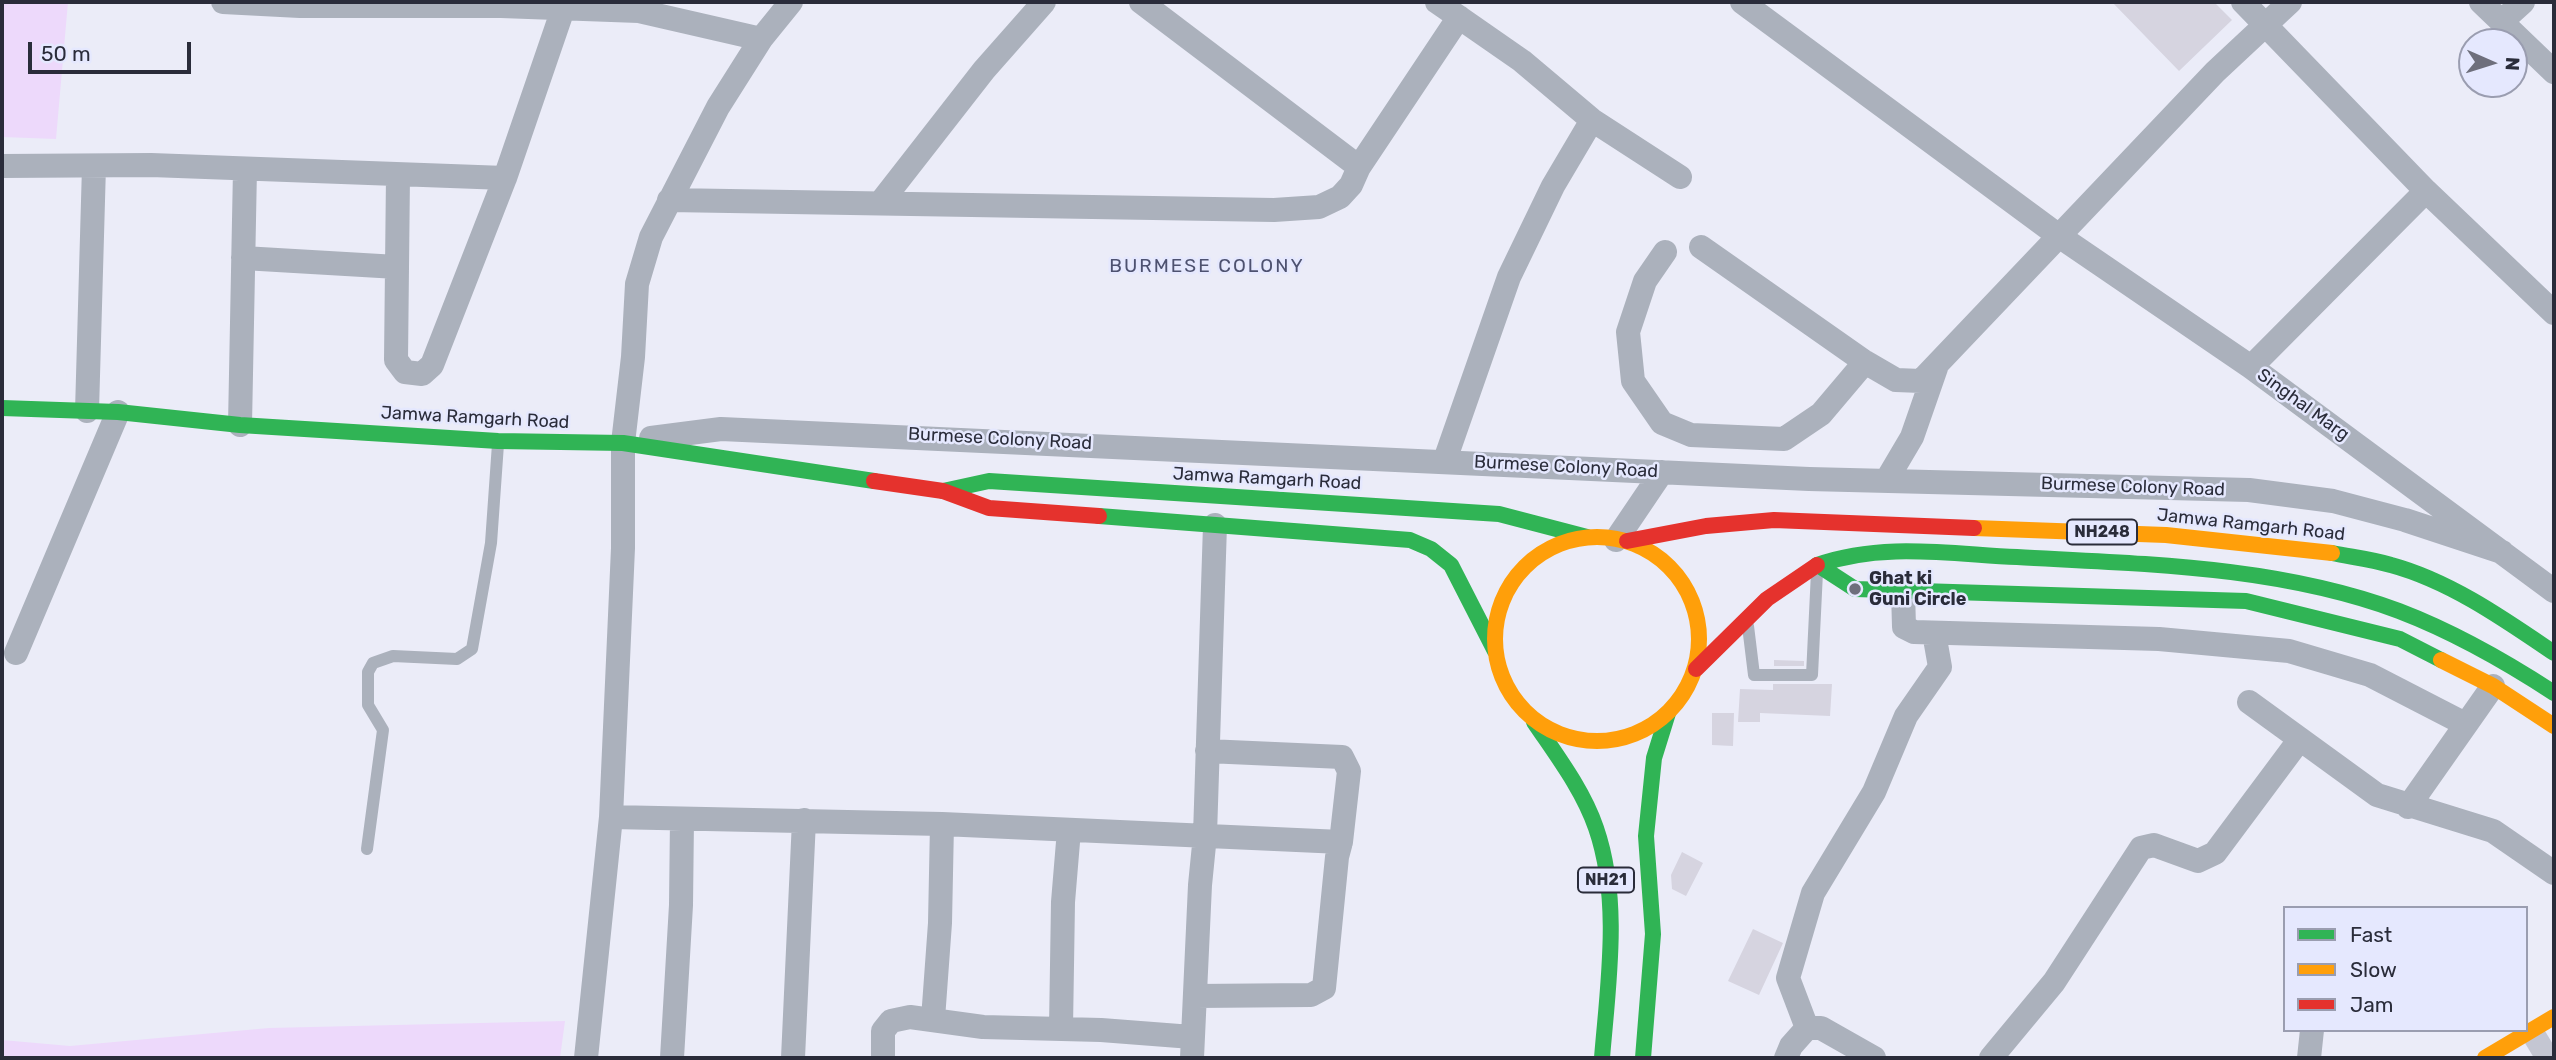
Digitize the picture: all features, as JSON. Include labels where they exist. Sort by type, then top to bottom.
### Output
[{"type":"main road","name":"Jamwa Ramgarh Road","points":[[2,408],[118,412],[240,425],[498,440],[623,443],[943,491],[989,508],[1409,540],[1431,549],[1451,565],[1495,651]]},
{"type":"main road","name":"Jamwa Ramgarh Road","points":[[943,491],[989,481],[1422,508],[1499,514],[1587,537]]},
{"type":"main road","name":"Jamwa Ramgarh Road","points":[[1621,540],[1706,526],[1774,520],[2166,535],[2307,548],[2350,554],[2392,565],[2441,585],[2493,612],[2554,653]]},
{"type":"main road","name":"NH21","points":[[1533,720],[1568,739],[1608,742],[1646,730],[1677,705],[1696,669],[1697,629],[1688,591],[1662,559],[1621,540],[1587,537],[1547,546],[1515,575],[1499,607],[1495,651],[1507,689],[1533,720],[1580,793],[1601,843],[1607,894],[1609,963],[1602,1058]]},
{"type":"main road","name":"NH248","points":[[1696,669],[1789,581],[1818,565],[1869,554],[1935,553],[2162,566],[2292,582],[2378,603],[2442,629],[2554,693]]},
{"type":"main road","points":[[1818,565],[1855,589],[2246,601],[2400,639],[2493,686],[2554,726]]},
{"type":"main road","name":"NH21","points":[[1643,1058],[1653,934],[1646,836],[1654,758],[1668,713]]},
{"type":"main road","points":[[2485,1058],[2554,1017]]},
{"type":"street","points":[[223,2],[300,6],[389,3],[563,9],[639,7],[761,39]]},
{"type":"street","points":[[586,1058],[611,817],[623,548],[623,443],[633,356],[637,285],[650,237],[718,107],[761,39],[791,2]]},
{"type":"street","points":[[881,202],[984,70],[1044,2]]},
{"type":"street","points":[[1141,2],[1359,167]]},
{"type":"street","points":[[1437,2],[1522,61],[1592,120],[1680,177]]},
{"type":"street","points":[[2243,2],[2426,191],[2554,313]]},
{"type":"street","points":[[1701,247],[1865,362],[1896,380],[1921,381],[2215,72],[2290,2]]},
{"type":"street","points":[[2481,2],[2554,72]]},
{"type":"street","points":[[2501,22],[2523,2]]},
{"type":"street","points":[[1746,3],[2059,236],[2250,367]]},
{"type":"street","points":[[398,175],[396,360],[405,372],[422,374],[432,365],[505,178],[563,9]]},
{"type":"street","points":[[669,200],[881,202],[1186,210],[1319,207],[1340,197],[1351,185],[1359,167],[1459,18]]},
{"type":"street","points":[[1445,460],[1509,277],[1553,186],[1592,120]]},
{"type":"street","points":[[2,166],[245,169],[505,178]]},
{"type":"street","points":[[87,411],[94,166]]},
{"type":"street","points":[[240,425],[245,169]]},
{"type":"street","name":"Singhal Marg","points":[[2426,191],[2250,367],[2554,591]]},
{"type":"street","points":[[1665,251],[1645,281],[1628,332],[1633,381],[1662,423],[1692,435],[1784,439],[1821,414],[1865,362]]},
{"type":"street","points":[[243,258],[397,267]]},
{"type":"street","points":[[1886,481],[1912,436],[1936,368]]},
{"type":"street","points":[[16,653],[118,412]]},
{"type":"street","name":"Burmese Colony Road","points":[[623,443],[721,429],[1886,481],[2249,490],[2333,501],[2406,520],[2502,552]]},
{"type":"street","points":[[1621,540],[1662,472]]},
{"type":"street","points":[[883,1058],[883,1031],[891,1021],[910,1017],[983,1027],[1061,1028],[1192,1048],[1199,885],[1205,835],[1215,525]]},
{"type":"street","points":[[1903,591],[1904,627],[1914,632],[2159,639],[2290,651],[2370,675],[2465,724]]},
{"type":"street","points":[[1808,1028],[1788,978],[1813,893],[1874,792],[1906,716],[1940,667],[1934,633]]},
{"type":"street","points":[[2408,807],[2493,686]]},
{"type":"street","points":[[2249,702],[2377,795],[2408,807],[2493,831],[2554,873]]},
{"type":"street","points":[[1991,1058],[2053,982],[2141,848],[2154,845],[2197,861],[2215,853],[2300,739]]},
{"type":"street","points":[[1196,996],[1311,995],[1324,988],[1349,771],[1342,757],[1207,751]]},
{"type":"street","points":[[611,817],[942,824],[1341,842]]},
{"type":"street","points":[[672,1058],[681,905],[682,819]]},
{"type":"street","points":[[793,1058],[804,820]]},
{"type":"street","points":[[933,1019],[940,923],[942,824]]},
{"type":"street","points":[[1061,1028],[1063,902],[1069,830]]},
{"type":"street","points":[[1786,1058],[1791,1046],[1808,1028],[1821,1028],[1874,1058]]},
{"type":"street","points":[[2309,1058],[2312,1032]]},
{"type":"lane","points":[[367,849],[383,730],[368,705],[368,672],[373,663],[393,656],[457,659],[472,649],[491,542],[498,440]]},
{"type":"lane","points":[[1747,619],[1754,674],[1812,675],[1814,592],[1818,565]]},
{"type":"shaded area","points":[[2,2],[68,2],[56,139],[2,137]]},
{"type":"shaded area","points":[[565,1021],[560,1058],[2,1058],[2,1040],[70,1046],[269,1028]]},
{"type":"building","points":[[2112,2],[2214,2],[2232,20],[2179,71]]},
{"type":"building","points":[[1774,660],[1804,661],[1804,666],[1774,666]]},
{"type":"building","points":[[1773,684],[1832,684],[1830,716],[1760,713],[1760,722],[1738,722],[1740,689],[1773,690]]},
{"type":"building","points":[[1712,713],[1734,713],[1733,746],[1712,745]]},
{"type":"building","points":[[1682,852],[1703,863],[1686,896],[1672,889],[1671,875]]},
{"type":"building","points":[[1753,929],[1783,943],[1759,995],[1728,981]]},
{"type":"tunnel","points":[[2534,1058],[2554,1046]]},
{"type":"traffic: fast","points":[[2,408],[118,412],[240,425],[498,441],[623,443],[874,481]]},
{"type":"traffic: fast","points":[[943,491],[989,481],[1499,514],[1587,537]]},
{"type":"traffic: fast","points":[[1099,516],[1410,540],[1431,549],[1451,565],[1495,651]]},
{"type":"traffic: fast","points":[[1817,565],[1866,554],[1916,551],[2162,565],[2259,576],[2353,596],[2399,611],[2479,648],[2554,693]]},
{"type":"traffic: fast","points":[[2332,553],[2384,563],[2434,581],[2476,602],[2554,653]]},
{"type":"traffic: fast","points":[[1818,565],[1855,589],[2246,601],[2400,639],[2441,660]]},
{"type":"traffic: fast","points":[[1643,1058],[1653,934],[1646,836],[1654,758],[1668,713]]},
{"type":"traffic: fast","points":[[1534,722],[1584,800],[1604,856],[1611,942],[1602,1058]]},
{"type":"traffic: slow","points":[[1974,528],[2166,535],[2332,553]]},
{"type":"traffic: slow","points":[[1597,537],[1636,545],[1654,554],[1669,567],[1682,582],[1691,600],[1699,639],[1691,678],[1682,696],[1669,711],[1654,724],[1636,733],[1597,741],[1558,733],[1540,724],[1525,711],[1512,696],[1503,678],[1495,639],[1503,600],[1512,582],[1525,567],[1540,554],[1558,545],[1597,537]]},
{"type":"traffic: slow","points":[[2441,660],[2493,686],[2554,726]]},
{"type":"traffic: slow","points":[[2485,1058],[2554,1017]]},
{"type":"traffic: jam","points":[[874,481],[943,491],[989,508],[1099,516]]},
{"type":"traffic: jam","points":[[1627,541],[1706,526],[1774,520],[1974,528]]},
{"type":"traffic: jam","points":[[1696,669],[1767,599],[1817,565]]},
{"type":"place","name":"Ghat ki Guni Circle","points":[[1855,589]]},
{"type":"district","name":"BURMESE COLONY","points":[[1207,267]]}]
